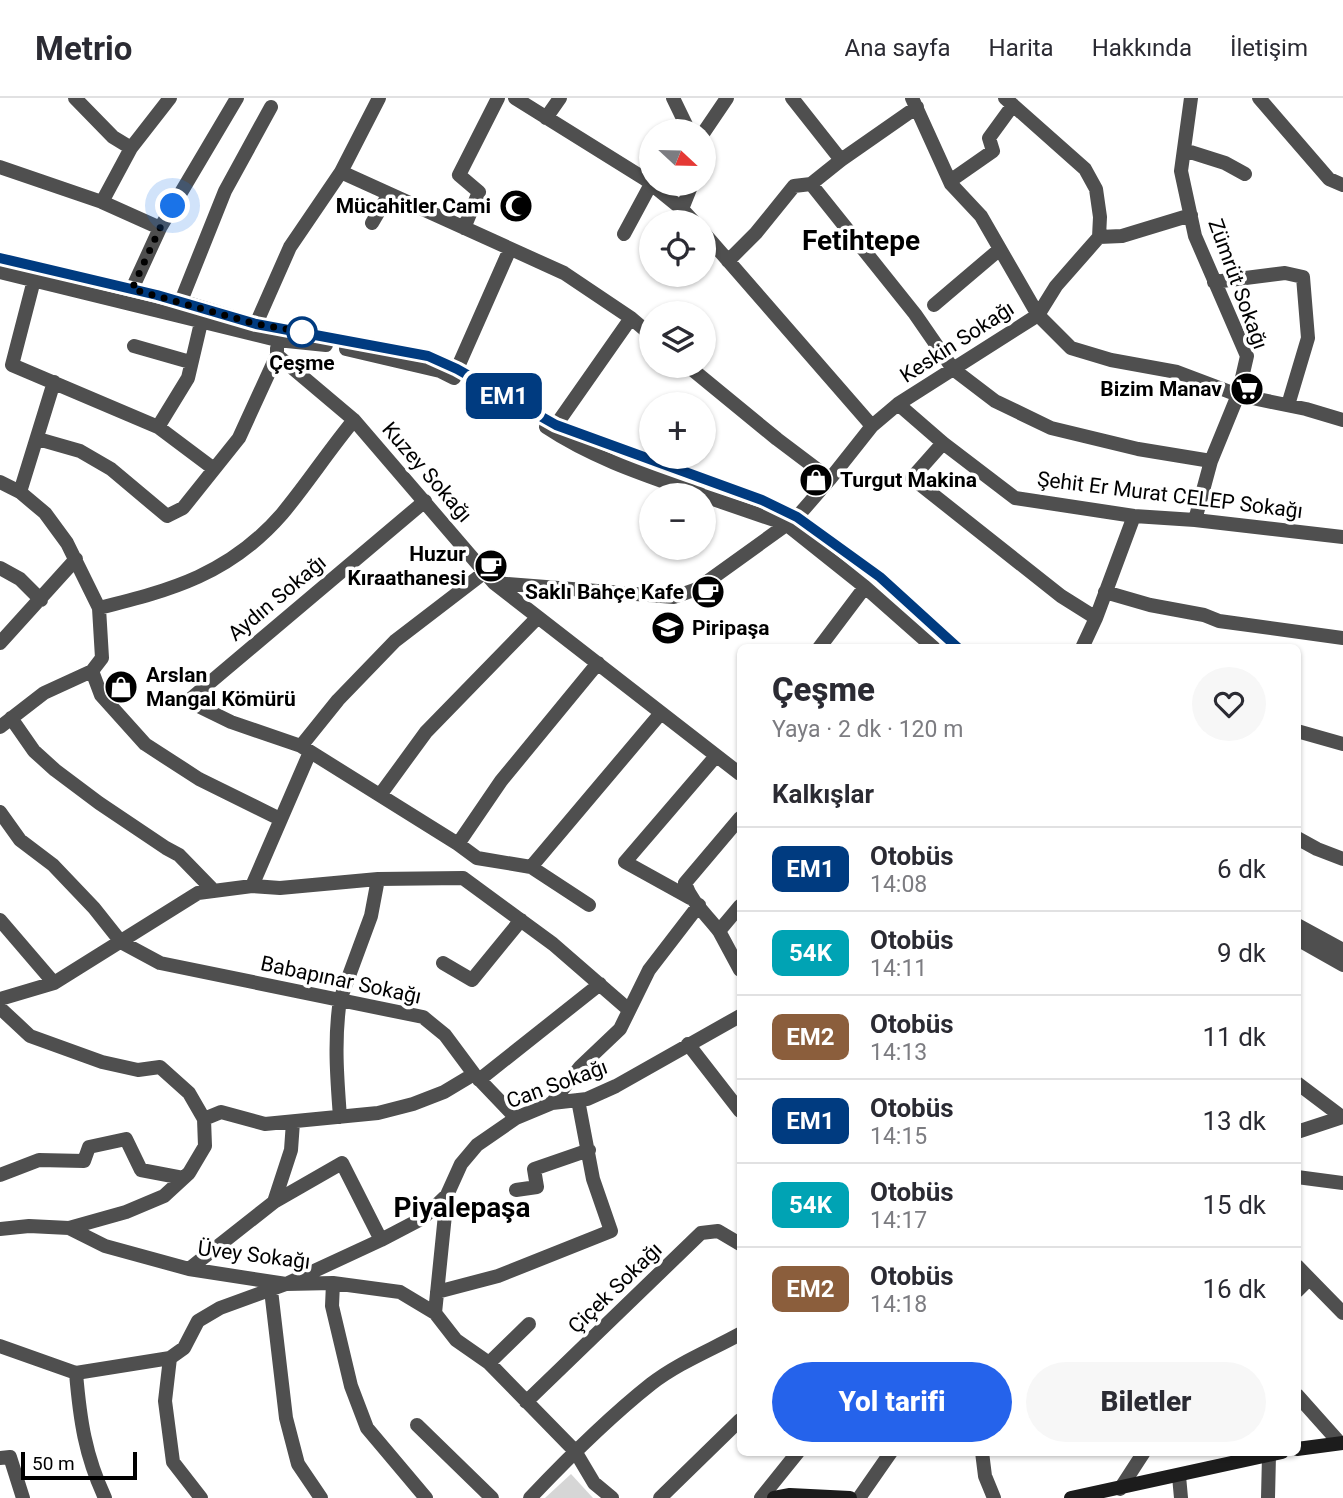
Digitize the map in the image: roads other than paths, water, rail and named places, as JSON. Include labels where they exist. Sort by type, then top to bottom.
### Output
[{"type":"street","points":[[75,98],[113,137],[131,148]]},
{"type":"street","points":[[102,202],[131,148],[170,98]]},
{"type":"street","points":[[132,289],[160,228],[237,98]]},
{"type":"street","points":[[256,324],[290,247],[341,172],[379,98]]},
{"type":"street","points":[[464,228],[479,192],[459,175],[498,98]]},
{"type":"street","points":[[515,98],[639,175]]},
{"type":"street","points":[[546,118],[560,98]]},
{"type":"street","points":[[673,98],[683,119]]},
{"type":"street","points":[[713,119],[727,98]]},
{"type":"street","name":"Zümrüt Sokağı","points":[[1191,98],[1181,170],[1195,236],[1247,356],[1238,395],[1211,461],[1195,520]]},
{"type":"street","points":[[1259,98],[1329,179],[1343,186]]},
{"type":"street","points":[[795,99],[841,160]]},
{"type":"street","points":[[950,181],[993,151],[989,138],[1009,101],[1085,169],[1096,188],[1100,216],[1099,237],[1122,236],[1191,215]]},
{"type":"street","points":[[728,261],[756,233],[794,186],[811,184],[915,102],[950,181],[981,216],[1038,315],[1071,348],[1111,360],[1177,372],[1238,395],[1341,420],[1343,436]]},
{"type":"street","points":[[181,301],[225,191],[271,107]]},
{"type":"street","points":[[1184,150],[1225,163],[1245,174]]},
{"type":"street","points":[[0,167],[102,202],[160,228]]},
{"type":"street","points":[[341,172],[564,273],[639,325]]},
{"type":"street","points":[[811,184],[915,314],[953,369],[995,401],[1051,428],[1138,449],[1211,461]]},
{"type":"street","points":[[372,223],[389,194]]},
{"type":"street","points":[[624,234],[645,196]]},
{"type":"street","points":[[666,196],[682,209],[687,196]]},
{"type":"street","name":"Keskin Sokağı","points":[[490,578],[674,597],[697,589],[792,520],[830,479],[872,426],[898,404],[1038,315],[1056,286],[1099,237]]},
{"type":"street","points":[[716,247],[872,426]]},
{"type":"street","points":[[457,369],[510,248]]},
{"type":"street","points":[[934,305],[1000,249]]},
{"type":"street","points":[[0,258],[181,301],[202,316],[278,341],[428,356],[457,369],[556,425],[762,500],[880,577],[954,644]]},
{"type":"street","points":[[0,272],[202,316],[256,324],[278,341],[325,344],[440,371],[527,415],[564,439],[619,466],[667,483]]},
{"type":"street","points":[[1214,282],[1285,272],[1303,277],[1308,338],[1287,405]]},
{"type":"street","points":[[34,280],[12,365],[158,427],[214,469]]},
{"type":"street","points":[[158,427],[188,378],[202,316]]},
{"type":"street","points":[[556,425],[631,318]]},
{"type":"street","points":[[38,439],[80,451],[111,469],[167,516],[183,508],[239,438],[278,341]]},
{"type":"street","name":"Kuzey Sokağı","points":[[278,341],[354,420],[490,578],[716,756],[737,769]]},
{"type":"street","points":[[134,345],[190,362]]},
{"type":"street","points":[[703,378],[830,479]]},
{"type":"street","points":[[20,492],[54,382]]},
{"type":"street","name":"Şehit Er Murat CELEP Sokağı","points":[[898,404],[943,443],[1015,498],[1134,516],[1195,520],[1343,537]]},
{"type":"street","points":[[99,608],[161,593],[199,578],[246,550],[281,514],[354,420]]},
{"type":"street","points":[[943,443],[912,478],[1061,596],[1096,618]]},
{"type":"street","points":[[0,482],[20,492],[45,513],[76,559],[99,608],[102,658],[92,671],[44,693],[6,722],[55,770],[99,803],[179,855],[214,891]]},
{"type":"street","points":[[716,500],[792,520],[929,644]]},
{"type":"street","name":"Aydın Sokağı","points":[[305,749],[231,722],[188,701],[425,501]]},
{"type":"street","points":[[1084,644],[1134,516]]},
{"type":"street","points":[[0,643],[76,559]]},
{"type":"street","points":[[0,568],[20,579],[41,600]]},
{"type":"street","points":[[252,886],[305,749],[338,700],[395,641],[490,578]]},
{"type":"street","points":[[822,644],[865,587]]},
{"type":"street","points":[[1105,592],[1219,621],[1343,638]]},
{"type":"street","points":[[380,795],[426,732],[538,617]]},
{"type":"street","points":[[458,844],[501,781],[598,663]]},
{"type":"street","points":[[92,671],[101,695],[145,744],[199,779],[280,819]]},
{"type":"street","points":[[531,867],[661,713]]},
{"type":"street","points":[[1301,732],[1343,744]]},
{"type":"street","points":[[305,749],[477,858],[531,867],[589,905]]},
{"type":"street","points":[[694,901],[625,862],[716,756]]},
{"type":"street","points":[[0,813],[20,840],[54,865],[121,942]]},
{"type":"street","points":[[737,821],[684,883],[694,901],[719,931],[737,965]]},
{"type":"street","points":[[1301,840],[1343,859]]},
{"type":"street","points":[[463,878],[477,858]]},
{"type":"street","points":[[0,999],[54,984],[198,893],[252,886],[280,888],[378,879],[463,878],[553,944],[629,1010]]},
{"type":"street","points":[[340,1118],[337,1056],[340,1000],[367,928],[378,879]]},
{"type":"street","points":[[552,1103],[580,1068],[621,1029],[649,970],[694,901]]},
{"type":"street","points":[[719,931],[737,910]]},
{"type":"street","points":[[0,920],[54,984]]},
{"type":"street","points":[[443,963],[472,980],[521,920]]},
{"type":"street","points":[[1301,927],[1343,950]]},
{"type":"street","points":[[1301,941],[1343,965]]},
{"type":"street","name":"Babapınar Sokağı","points":[[121,942],[160,963],[423,1017],[445,1035],[477,1077],[516,1118]]},
{"type":"street","points":[[204,1119],[221,1112],[265,1124],[293,1122],[378,1113],[413,1104],[477,1077],[600,984]]},
{"type":"street","points":[[0,1008],[30,1036],[102,1062],[138,1070],[160,1067],[189,1093],[204,1119],[205,1146],[189,1173],[164,1196],[126,1212],[69,1228],[29,1226],[0,1229]]},
{"type":"street","name":"Can Sokağı","points":[[435,1313],[447,1195],[461,1164],[477,1145],[516,1118],[552,1103],[587,1099],[616,1086],[737,1018]]},
{"type":"street","points":[[688,1044],[737,1107]]},
{"type":"street","points":[[1301,1086],[1342,1117]]},
{"type":"street","points":[[437,1292],[498,1276],[611,1231],[593,1179],[579,1100]]},
{"type":"street","points":[[1301,1131],[1342,1117]]},
{"type":"street","points":[[274,1202],[291,1150],[293,1122]]},
{"type":"street","points":[[2,1171],[39,1160],[84,1161],[89,1147],[126,1139],[141,1170],[183,1178]]},
{"type":"street","points":[[516,1190],[537,1187],[534,1170],[589,1150]]},
{"type":"street","points":[[189,1269],[274,1202],[342,1163],[381,1240]]},
{"type":"street","points":[[1301,1178],[1343,1183]]},
{"type":"street","points":[[0,1346],[76,1373],[170,1358],[184,1348],[198,1321],[220,1308],[286,1284],[381,1240],[423,1218],[447,1195]]},
{"type":"street","name":"Üvey Sokağı","points":[[69,1228],[105,1246],[189,1269],[286,1284],[333,1283],[400,1292],[435,1313]]},
{"type":"street","name":"Çiçek Sokağı","points":[[526,1402],[701,1233],[718,1231],[737,1242]]},
{"type":"street","points":[[1301,1270],[1343,1312]]},
{"type":"street","points":[[1301,1287],[1309,1279]]},
{"type":"street","points":[[333,1283],[332,1306],[351,1386],[367,1428],[426,1498]]},
{"type":"street","points":[[271,1290],[286,1418],[298,1464],[320,1498]]},
{"type":"street","points":[[435,1313],[456,1340],[489,1363],[575,1451],[594,1483],[612,1498]]},
{"type":"street","points":[[489,1363],[529,1324]]},
{"type":"street","points":[[530,1498],[575,1451],[652,1383],[678,1366],[737,1336]]},
{"type":"street","points":[[170,1358],[165,1401],[173,1462],[201,1498]]},
{"type":"street","points":[[76,1373],[79,1415],[89,1459],[105,1498]]},
{"type":"street","points":[[1301,1399],[1341,1442]]},
{"type":"street","points":[[660,1498],[737,1423]]},
{"type":"street","points":[[417,1425],[492,1498]]},
{"type":"street","points":[[1301,1448],[1341,1442]]},
{"type":"street","points":[[761,1498],[795,1456]]},
{"type":"street","points":[[859,1498],[888,1456]]},
{"type":"street","points":[[982,1456],[985,1476],[995,1498]]},
{"type":"street","points":[[1120,1489],[1136,1456]]},
{"type":"street","points":[[1071,1498],[1260,1456]]},
{"type":"street","points":[[1264,1456],[1268,1498]]},
{"type":"street","points":[[0,1458],[10,1457],[23,1498]]},
{"type":"street","points":[[1179,1476],[1181,1498]]},
{"type":"street","points":[[774,1498],[790,1495],[850,1498]]},
{"type":"place","name":"Mücahitler Cami","points":[[516,206]]},
{"type":"place","name":"Çeşme","points":[[302,332]]},
{"type":"place","name":"Bizim Manav","points":[[1247,389]]},
{"type":"place","name":"Turgut Makina","points":[[816,480]]},
{"type":"place","name":"Huzur Kıraathanesi","points":[[491,566]]},
{"type":"place","name":"Saklı Bahçe Kafe","points":[[708,592]]},
{"type":"place","name":"Piripaşa","points":[[668,628]]},
{"type":"place","name":"Arslan Mangal Kömürü","points":[[121,687]]},
{"type":"district","name":"Fetihtepe","points":[[861,240]]},
{"type":"district","name":"Piyalepaşa","points":[[462,1207]]}]
